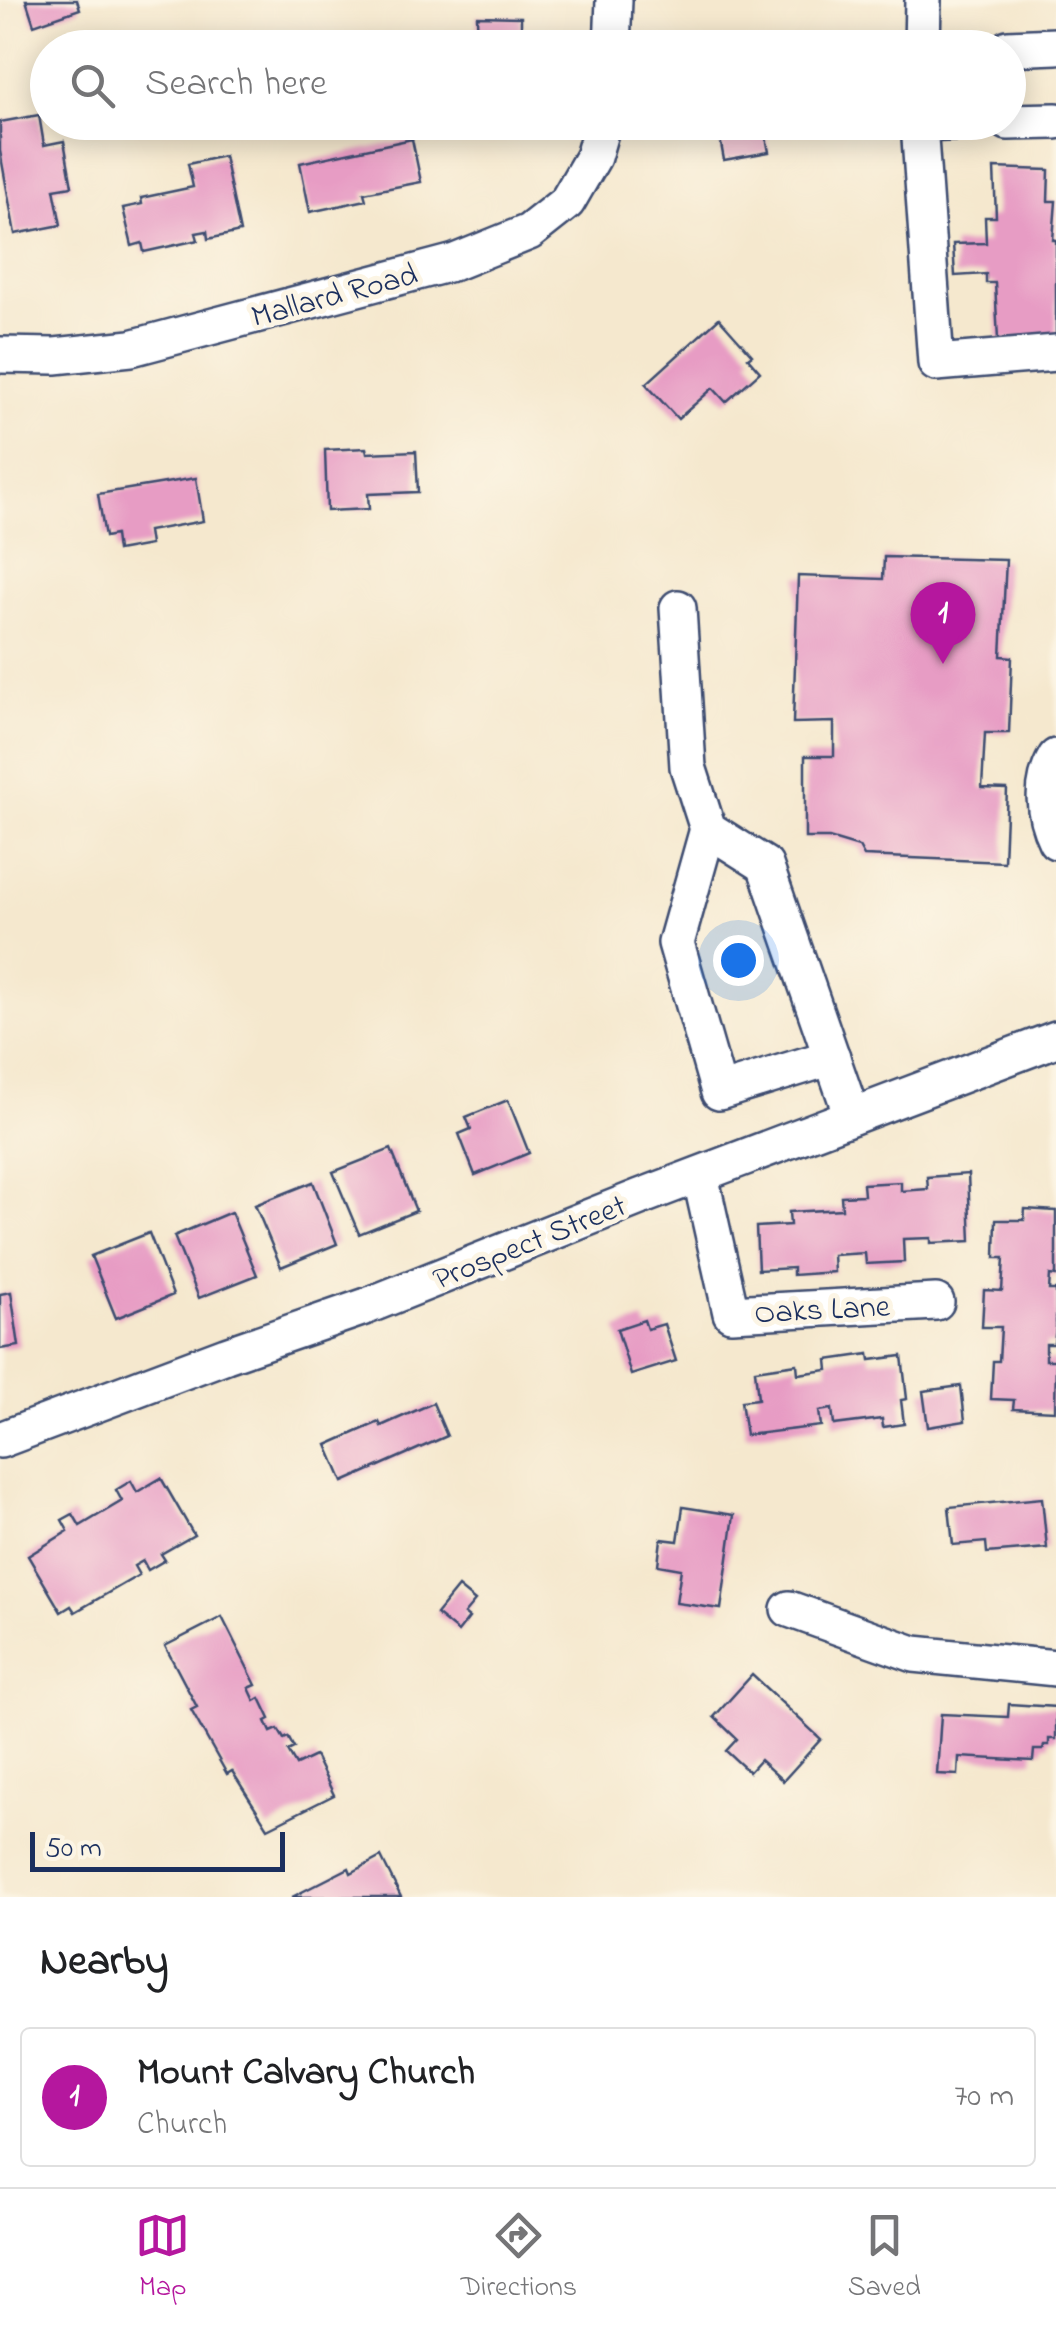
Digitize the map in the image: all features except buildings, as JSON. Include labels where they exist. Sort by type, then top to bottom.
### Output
[{"type":"street","points":[[613,30],[614,0]]},
{"type":"street","points":[[922,30],[923,0]]},
{"type":"street","points":[[1026,47],[1056,46]]},
{"type":"street","points":[[1026,121],[1056,120]]},
{"type":"street","name":"Mallard Road","points":[[0,355],[55,356],[131,348],[456,262],[530,232],[568,202],[598,140]]},
{"type":"street","points":[[920,140],[936,364],[1056,352]]},
{"type":"street","points":[[678,608],[688,767],[708,828],[676,943],[719,1092],[832,1057]]},
{"type":"street","points":[[1056,758],[1044,799],[1048,825],[1056,841]]},
{"type":"street","points":[[708,828],[765,865],[852,1116]]},
{"type":"street","name":"Prospect Street","points":[[0,1440],[367,1306],[1056,1039]]},
{"type":"street","name":"Oaks Lane","points":[[700,1175],[731,1314],[936,1302]]},
{"type":"street","points":[[789,1610],[914,1654],[1056,1668]]},
{"type":"place","name":"Mount Calvary Church","points":[[943,664]]}]
